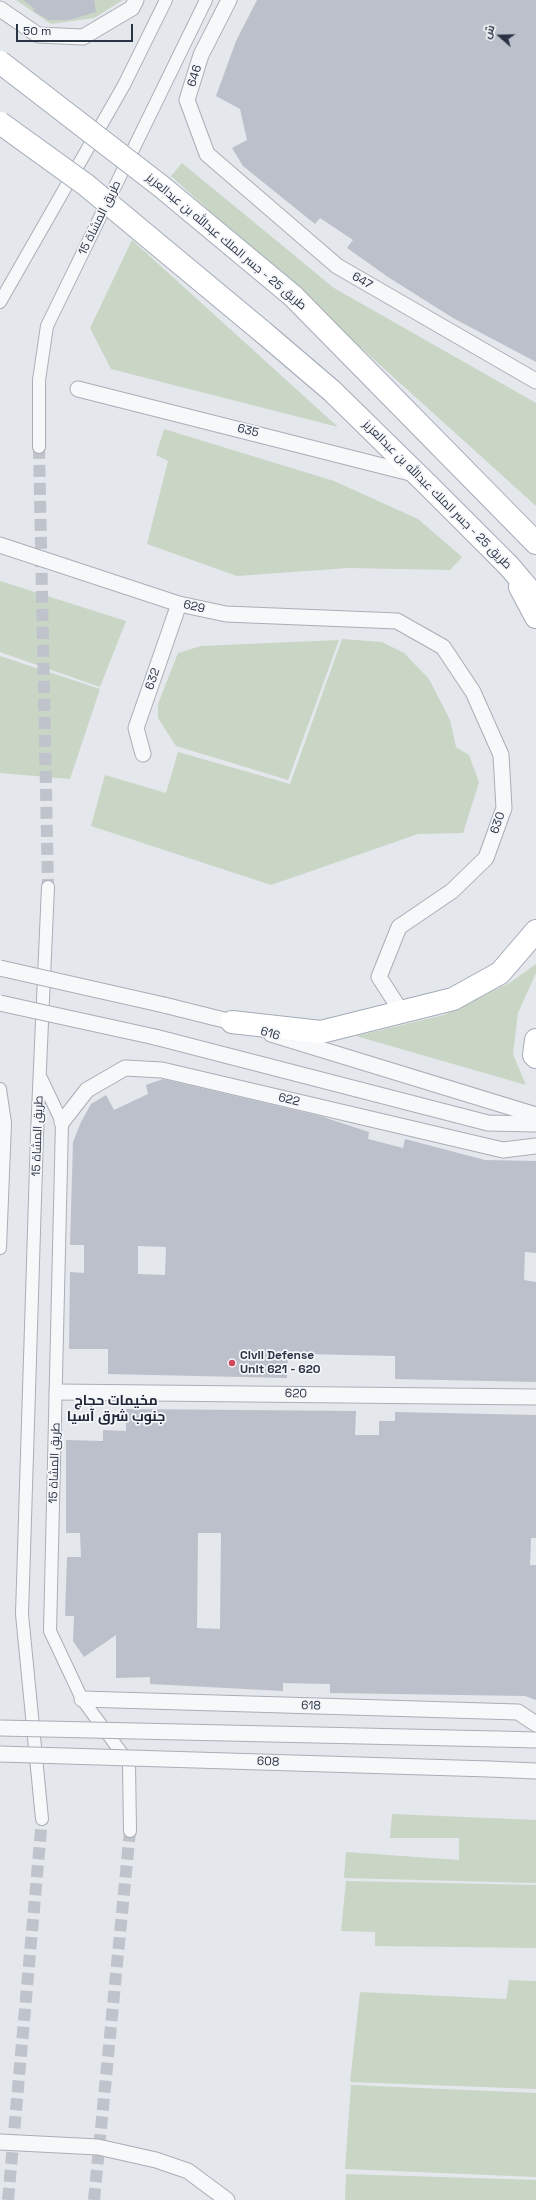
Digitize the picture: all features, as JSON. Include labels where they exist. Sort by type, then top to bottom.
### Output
[{"type":"main road","name":"طريق 25 - جسر الملك عبدالله بن عبدالعزيز","points":[[0,62],[162,187],[293,296],[536,542]]},
{"type":"main road","name":"طريق 25 - جسر الملك عبدالله بن عبدالعزيز","points":[[0,123],[86,186],[332,391],[418,474],[509,566],[536,598]]},
{"type":"main road","points":[[509,566],[536,617]]},
{"type":"main road","points":[[232,1022],[321,1032],[401,1011],[453,1000],[500,973],[536,931]]},
{"type":"main road","points":[[536,1040],[534,1055],[536,1057]]},
{"type":"street","points":[[0,9],[38,35],[83,37],[132,8],[136,0]]},
{"type":"street","points":[[0,302],[124,85],[166,0]]},
{"type":"street","name":"طريق المشاة 15","points":[[39,447],[39,380],[47,326],[206,0]]},
{"type":"street","name":"646","points":[[207,154],[187,100],[201,55],[229,0]]},
{"type":"street","name":"647","points":[[207,154],[337,266],[536,381]]},
{"type":"street","name":"635","points":[[78,389],[418,474]]},
{"type":"street","name":"629","points":[[0,545],[179,604],[226,614],[397,621]]},
{"type":"street","name":"632","points":[[144,754],[136,728],[179,604]]},
{"type":"street","name":"630","points":[[397,621],[442,647],[473,692],[501,754],[504,808],[486,858],[452,891],[398,927],[379,977],[401,1011]]},
{"type":"street","name":"طريق المشاة 15","points":[[42,1819],[22,1614],[40,1076],[48,887]]},
{"type":"street","name":"616","points":[[0,968],[232,1022],[536,1115]]},
{"type":"street","points":[[0,1003],[155,1037],[488,1124],[536,1124]]},
{"type":"street","name":"622","points":[[62,1122],[87,1090],[125,1068],[162,1070],[503,1150],[536,1146]]},
{"type":"street","name":"طريق المشاة 15","points":[[40,1076],[62,1122],[57,1392],[50,1630],[82,1699],[129,1763],[130,1831]]},
{"type":"street","points":[[0,1089],[5,1123],[0,1248]]},
{"type":"street","name":"620","points":[[57,1392],[536,1397]]},
{"type":"street","name":"618","points":[[82,1699],[518,1712],[536,1724]]},
{"type":"street","points":[[0,1728],[536,1740]]},
{"type":"street","name":"608","points":[[0,1754],[489,1769],[536,1772]]},
{"type":"street","points":[[0,2142],[98,2147],[156,2160],[188,2171],[227,2200]]},
{"type":"green space","points":[[16,0],[123,0],[94,18],[51,24]]},
{"type":"green space","points":[[182,163],[334,288],[536,403],[536,506],[171,176]]},
{"type":"green space","points":[[132,240],[338,427],[111,369],[90,328]]},
{"type":"green space","points":[[164,429],[334,481],[418,519],[462,557],[450,570],[348,568],[237,576],[147,544],[168,461],[156,455]]},
{"type":"green space","points":[[0,581],[126,621],[100,687],[0,652]]},
{"type":"green space","points":[[342,639],[382,642],[404,653],[429,679],[450,720],[456,747],[469,755],[479,782],[463,833],[418,834],[271,885],[91,826],[105,775],[166,793],[178,752],[290,784]]},
{"type":"green space","points":[[339,640],[288,780],[176,746],[158,718],[158,704],[178,653],[201,646]]},
{"type":"green space","points":[[0,656],[100,689],[70,779],[0,773]]},
{"type":"green space","points":[[536,964],[536,973],[518,1013],[513,1054],[526,1085],[356,1036],[444,1015],[511,982]]},
{"type":"green space","points":[[392,1814],[536,1820],[536,1883],[344,1878],[346,1852],[459,1860],[459,1838],[390,1838]]},
{"type":"green space","points":[[346,1881],[536,1885],[536,1948],[375,1946],[375,1932],[341,1931]]},
{"type":"green space","points":[[509,1980],[536,1981],[536,2089],[350,2082],[360,1992],[506,1999]]},
{"type":"green space","points":[[351,2085],[536,2093],[536,2177],[345,2169]]},
{"type":"green space","points":[[346,2174],[536,2180],[536,2200],[345,2200]]},
{"type":"building","points":[[23,0],[94,0],[96,12],[69,20],[49,20],[33,11],[35,9]]},
{"type":"building","points":[[257,0],[536,0],[536,362],[453,318],[388,277],[347,248],[353,240],[320,218],[315,224],[243,166],[232,148],[247,140],[240,109],[216,96],[236,41]]},
{"type":"building","points":[[163,1079],[320,1116],[369,1132],[368,1139],[403,1148],[405,1139],[485,1160],[536,1161],[536,1253],[525,1252],[524,1280],[536,1282],[536,1382],[395,1379],[395,1356],[304,1354],[288,1354],[287,1378],[108,1374],[108,1349],[69,1349],[70,1272],[84,1273],[84,1245],[70,1245],[73,1142],[81,1122],[91,1104],[106,1095],[114,1110],[148,1094],[146,1085]],"holes":[[[138,1246],[166,1247],[165,1275],[138,1274]]]},
{"type":"building","points":[[126,1409],[356,1411],[355,1435],[379,1435],[379,1421],[395,1421],[395,1412],[536,1415],[536,1538],[531,1538],[530,1565],[536,1565],[536,1700],[525,1696],[330,1693],[330,1684],[283,1683],[283,1691],[150,1684],[150,1677],[116,1678],[116,1635],[84,1657],[73,1641],[74,1616],[65,1616],[67,1557],[81,1557],[80,1533],[66,1533],[66,1440],[103,1441],[103,1430],[126,1431]],"holes":[[[198,1533],[221,1533],[220,1629],[197,1628]]]},
{"type":"tunnel","points":[[39,447],[48,887]]},
{"type":"tunnel","points":[[8,2200],[42,1819]]},
{"type":"tunnel","points":[[94,2200],[130,1831]]},
{"type":"place","name":"Civil Defense Unit 621 - 620","points":[[232,1363]]},
{"type":"district","name":"مخيمات حجاج جنوب شرق آسيا","points":[[116,1410]]}]
